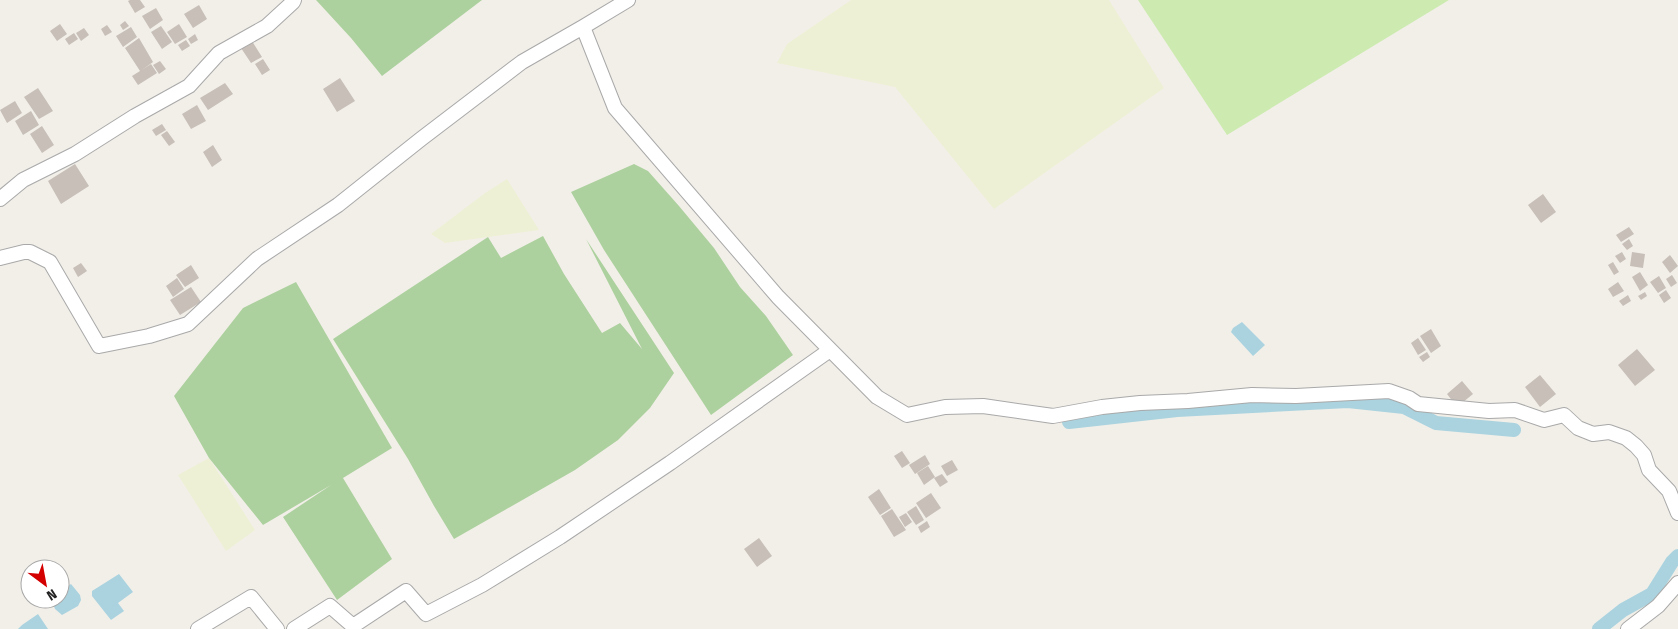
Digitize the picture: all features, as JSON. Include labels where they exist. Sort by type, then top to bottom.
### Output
[{"type":"street","points":[[0,199],[23,180],[75,154],[189,86],[219,53],[267,26],[294,0]]},
{"type":"street","points":[[0,258],[30,252],[50,262],[100,346],[149,336],[188,324],[257,258],[338,205],[522,62],[628,0]]},
{"type":"street","points":[[583,27],[615,108],[778,297],[877,397],[907,415],[945,407],[983,406],[1053,416],[1140,402],[1188,401],[1252,395],[1296,396],[1389,391],[1409,398],[1418,404],[1488,411],[1515,410],[1544,420],[1564,415],[1578,428],[1593,434],[1609,432],[1626,438],[1644,455],[1649,470],[1669,491],[1678,513]]},
{"type":"street","points":[[294,629],[330,606],[353,626],[406,591],[426,614],[482,585],[623,494],[830,350]]},
{"type":"street","points":[[1628,629],[1658,606],[1678,583]]},
{"type":"street","points":[[198,629],[251,597],[277,629]]},
{"type":"green space","points":[[316,0],[482,0],[382,76],[351,38]]},
{"type":"green space","points":[[851,0],[1109,0],[1164,88],[994,209],[895,87],[777,63],[787,44]]},
{"type":"green space","points":[[1138,0],[1449,0],[1227,135]]},
{"type":"green space","points":[[634,164],[648,171],[714,248],[740,287],[766,316],[793,355],[711,415],[604,250],[571,192]]},
{"type":"green space","points":[[507,179],[539,230],[445,243],[431,234],[485,193]]},
{"type":"green space","points":[[543,236],[564,274],[602,333],[620,323],[642,349],[586,239],[674,373],[650,408],[618,440],[575,470],[454,539],[408,459],[333,339],[488,237],[501,258]]},
{"type":"green space","points":[[296,282],[392,448],[343,478],[392,559],[337,600],[283,517],[331,485],[263,525],[209,458],[174,396],[243,308]]},
{"type":"green space","points":[[209,458],[255,530],[226,551],[178,475]]},
{"type":"water","points":[[1242,322],[1265,345],[1253,356],[1231,332],[1233,328]]},
{"type":"water","points":[[119,574],[133,592],[118,603],[124,611],[111,620],[92,596],[92,591]]},
{"type":"water","points":[[70,585],[80,595],[81,600],[78,606],[62,615],[55,609],[70,609]]},
{"type":"water","points":[[38,614],[48,629],[18,629],[22,625]]},
{"type":"building","points":[[140,0],[145,7],[135,13],[128,1]]},
{"type":"building","points":[[199,5],[207,19],[193,28],[184,14]]},
{"type":"building","points":[[156,8],[163,20],[150,29],[142,16]]},
{"type":"building","points":[[125,21],[129,26],[123,30],[120,25]]},
{"type":"building","points":[[60,24],[67,34],[57,41],[50,31]]},
{"type":"building","points":[[179,24],[187,37],[175,44],[167,32]]},
{"type":"building","points":[[107,25],[112,32],[105,36],[101,29]]},
{"type":"building","points":[[161,26],[172,42],[162,49],[151,32]]},
{"type":"building","points":[[131,27],[137,37],[123,47],[116,36]]},
{"type":"building","points":[[84,28],[89,35],[81,41],[76,33]]},
{"type":"building","points":[[74,33],[78,39],[69,45],[65,39]]},
{"type":"building","points":[[195,34],[198,40],[191,44],[188,39]]},
{"type":"building","points":[[139,38],[153,62],[142,70],[151,64],[157,73],[138,85],[132,76],[140,71],[125,48]]},
{"type":"building","points":[[186,40],[190,46],[182,51],[178,45]]},
{"type":"building","points":[[252,41],[262,57],[251,63],[241,48]]},
{"type":"building","points":[[263,59],[270,70],[262,75],[255,64]]},
{"type":"building","points":[[160,61],[166,69],[159,74],[153,65]]},
{"type":"building","points":[[340,78],[355,101],[337,112],[323,89]]},
{"type":"building","points":[[225,83],[233,94],[208,110],[200,98]]},
{"type":"building","points":[[38,88],[53,111],[39,119],[24,97]]},
{"type":"building","points":[[15,101],[22,113],[7,123],[0,110]]},
{"type":"building","points":[[197,105],[206,121],[191,129],[182,114]]},
{"type":"building","points":[[31,111],[39,125],[23,135],[15,121]]},
{"type":"building","points":[[162,124],[166,130],[156,136],[152,130]]},
{"type":"building","points":[[42,126],[54,145],[42,153],[30,134]]},
{"type":"building","points":[[167,131],[175,142],[169,146],[161,135]]},
{"type":"building","points":[[213,145],[222,160],[212,167],[203,152]]},
{"type":"building","points":[[75,164],[89,186],[61,204],[48,181]]},
{"type":"building","points":[[1543,194],[1556,212],[1541,223],[1528,205]]},
{"type":"building","points":[[1629,227],[1634,234],[1621,242],[1616,235]]},
{"type":"building","points":[[1629,239],[1633,246],[1627,250],[1622,244]]},
{"type":"building","points":[[1622,252],[1626,259],[1620,263],[1615,256]]},
{"type":"building","points":[[1632,252],[1645,254],[1643,268],[1630,266]]},
{"type":"building","points":[[1670,255],[1678,266],[1670,273],[1662,262]]},
{"type":"building","points":[[1613,262],[1619,272],[1614,275],[1608,265]]},
{"type":"building","points":[[81,263],[87,271],[78,277],[73,268]]},
{"type":"building","points":[[191,265],[199,278],[185,287],[176,275]]},
{"type":"building","points":[[1640,272],[1648,285],[1640,291],[1632,277]]},
{"type":"building","points":[[1672,275],[1677,283],[1671,287],[1666,279]]},
{"type":"building","points":[[1659,276],[1666,288],[1658,293],[1650,282]]},
{"type":"building","points":[[177,278],[184,289],[173,297],[166,286]]},
{"type":"building","points":[[1618,282],[1624,291],[1613,297],[1608,289]]},
{"type":"building","points":[[191,287],[201,302],[180,315],[170,300]]},
{"type":"building","points":[[1666,290],[1671,298],[1664,303],[1659,295]]},
{"type":"building","points":[[1645,292],[1647,296],[1641,300],[1638,296]]},
{"type":"building","points":[[1628,295],[1631,301],[1623,306],[1619,301]]},
{"type":"building","points":[[1431,329],[1441,346],[1431,353],[1420,336]]},
{"type":"building","points":[[1418,338],[1426,350],[1418,355],[1411,343]]},
{"type":"building","points":[[1637,349],[1655,370],[1635,386],[1618,365]]},
{"type":"building","points":[[1427,352],[1430,357],[1423,362],[1419,357]]},
{"type":"building","points":[[1540,375],[1556,394],[1540,407],[1525,387]]},
{"type":"building","points":[[1462,381],[1473,394],[1457,407],[1447,394]]},
{"type":"building","points":[[902,451],[910,463],[902,468],[894,456]]},
{"type":"building","points":[[925,455],[930,464],[915,474],[909,465]]},
{"type":"building","points":[[952,460],[958,470],[947,476],[941,466]]},
{"type":"building","points":[[928,466],[935,477],[924,485],[917,473]]},
{"type":"building","points":[[942,474],[948,482],[940,487],[934,478]]},
{"type":"building","points":[[879,489],[891,508],[880,515],[868,497]]},
{"type":"building","points":[[931,493],[941,508],[926,518],[916,503]]},
{"type":"building","points":[[916,506],[924,520],[916,525],[907,512]]},
{"type":"building","points":[[892,509],[906,530],[894,537],[881,516]]},
{"type":"building","points":[[906,513],[912,522],[905,527],[899,517]]},
{"type":"building","points":[[927,521],[930,527],[921,533],[918,527]]},
{"type":"building","points":[[759,538],[772,556],[757,567],[744,549]]},
{"type":"waterway","points":[[1069,422],[1177,410],[1348,401],[1404,407],[1436,423],[1514,430]]},
{"type":"waterway","points":[[1599,629],[1623,610],[1652,594],[1672,562],[1678,556]]}]
